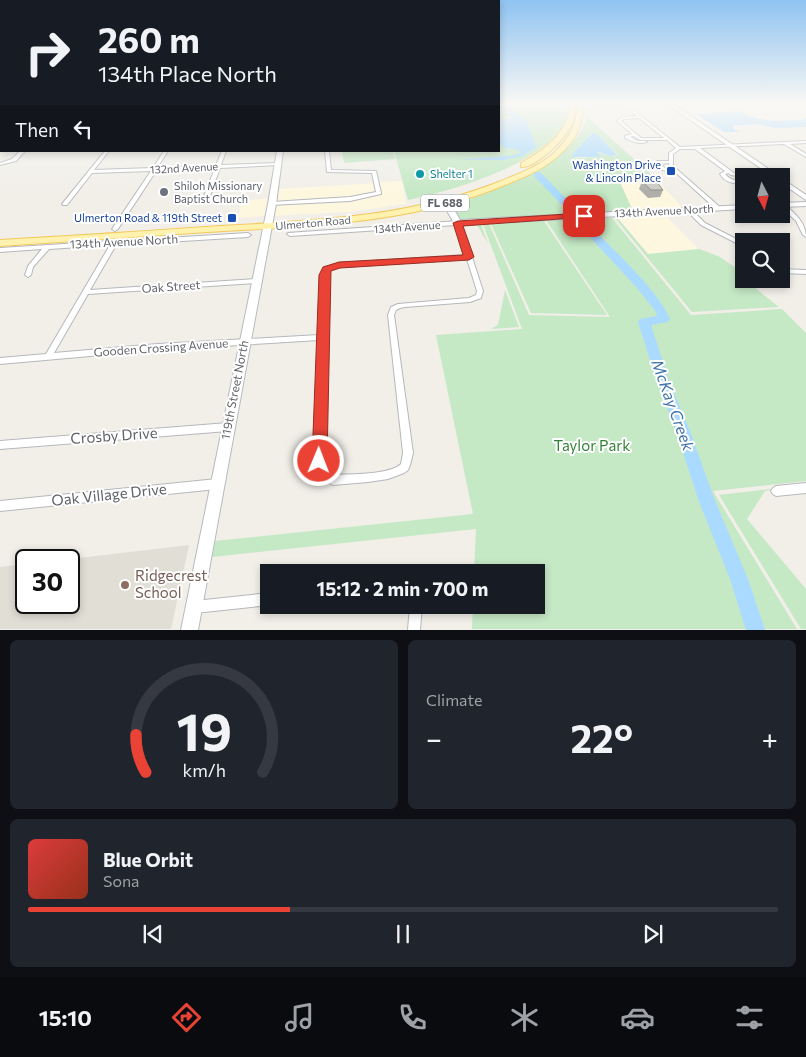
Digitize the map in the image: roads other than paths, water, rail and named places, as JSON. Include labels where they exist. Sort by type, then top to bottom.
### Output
[{"type":"main road","name":"Ulmerton Road","points":[[0,240],[30,241],[116,236],[368,218],[502,184],[532,170],[552,156],[565,145],[574,133]]},
{"type":"main road","name":"Ulmerton Road","points":[[0,240],[28,238],[52,233],[116,236]]},
{"type":"street","points":[[661,133],[680,148]]},
{"type":"street","points":[[713,133],[765,168]]},
{"type":"street","points":[[647,140],[634,135],[626,137],[637,142],[668,139]]},
{"type":"street","points":[[718,208],[671,166],[671,153],[680,148],[806,142]]},
{"type":"street","points":[[785,143],[806,156]]},
{"type":"street","points":[[698,148],[728,171],[735,173]]},
{"type":"street","points":[[0,164],[8,163],[22,152]]},
{"type":"street","points":[[65,204],[106,152]]},
{"type":"street","points":[[48,357],[165,152]]},
{"type":"street","points":[[207,196],[224,152]]},
{"type":"street","name":"119th Street North","points":[[189,630],[272,204],[280,152]]},
{"type":"street","points":[[272,204],[359,198],[378,193],[374,172],[329,171],[327,169],[327,152]]},
{"type":"street","points":[[671,162],[659,162],[658,164],[664,169],[676,171]]},
{"type":"street","name":"132nd Avenue","points":[[90,172],[278,164]]},
{"type":"street","points":[[728,171],[722,174],[723,177],[735,182]]},
{"type":"street","points":[[790,186],[806,198]]},
{"type":"street","points":[[442,200],[458,223],[469,257],[480,291],[479,296],[470,300],[398,306],[392,309],[391,315],[408,453],[407,463],[402,470],[393,474],[333,480],[326,477],[321,470],[319,461],[324,275],[326,269],[332,266],[469,257]]},
{"type":"street","points":[[790,205],[806,204]]},
{"type":"street","name":"134th Avenue North","points":[[584,216],[735,207]]},
{"type":"street","points":[[689,210],[703,224],[735,240]]},
{"type":"street","points":[[790,212],[798,220],[806,235]]},
{"type":"street","name":"134th Avenue","points":[[290,234],[584,216]]},
{"type":"street","name":"134th Avenue North","points":[[0,250],[47,247],[116,236],[248,235]]},
{"type":"street","points":[[28,275],[30,267],[47,247]]},
{"type":"street","points":[[790,271],[804,272]]},
{"type":"street","name":"Oak Street","points":[[86,292],[256,281]]},
{"type":"street","name":"Gooden Crossing Avenue","points":[[0,361],[322,337]]},
{"type":"street","name":"Crosby Drive","points":[[0,445],[228,427]]},
{"type":"street","name":"Oak Village Drive","points":[[0,506],[217,484]]},
{"type":"street","points":[[776,492],[806,488]]},
{"type":"street","points":[[194,607],[260,599]]},
{"type":"street","points":[[414,630],[415,614]]},
{"type":"water","points":[[500,133],[531,133],[536,147],[522,156],[504,160],[457,160],[511,156],[520,153],[516,149],[504,148],[500,144]]},
{"type":"water","points":[[592,133],[594,133],[597,134],[617,155],[610,156],[597,152],[601,157],[573,157],[572,155]]},
{"type":"waterway","name":"McKay Creek","points":[[537,174],[575,213]]},
{"type":"waterway","name":"McKay Creek","points":[[578,219],[642,287],[661,311],[664,319],[644,322],[663,381],[683,431],[706,499],[739,579],[756,630]]},
{"type":"place","name":"Washington Drive & Lincoln Place","points":[[671,171]]},
{"type":"place","name":"Shelter 1","points":[[420,174]]},
{"type":"place","name":"Shiloh Missionary Baptist Church","points":[[164,192]]},
{"type":"place","name":"Ulmerton Road & 119th Street","points":[[232,218]]},
{"type":"place","name":"Ridgecrest School","points":[[125,585]]},
{"type":"park label","name":"Taylor Park","points":[[592,446]]}]
